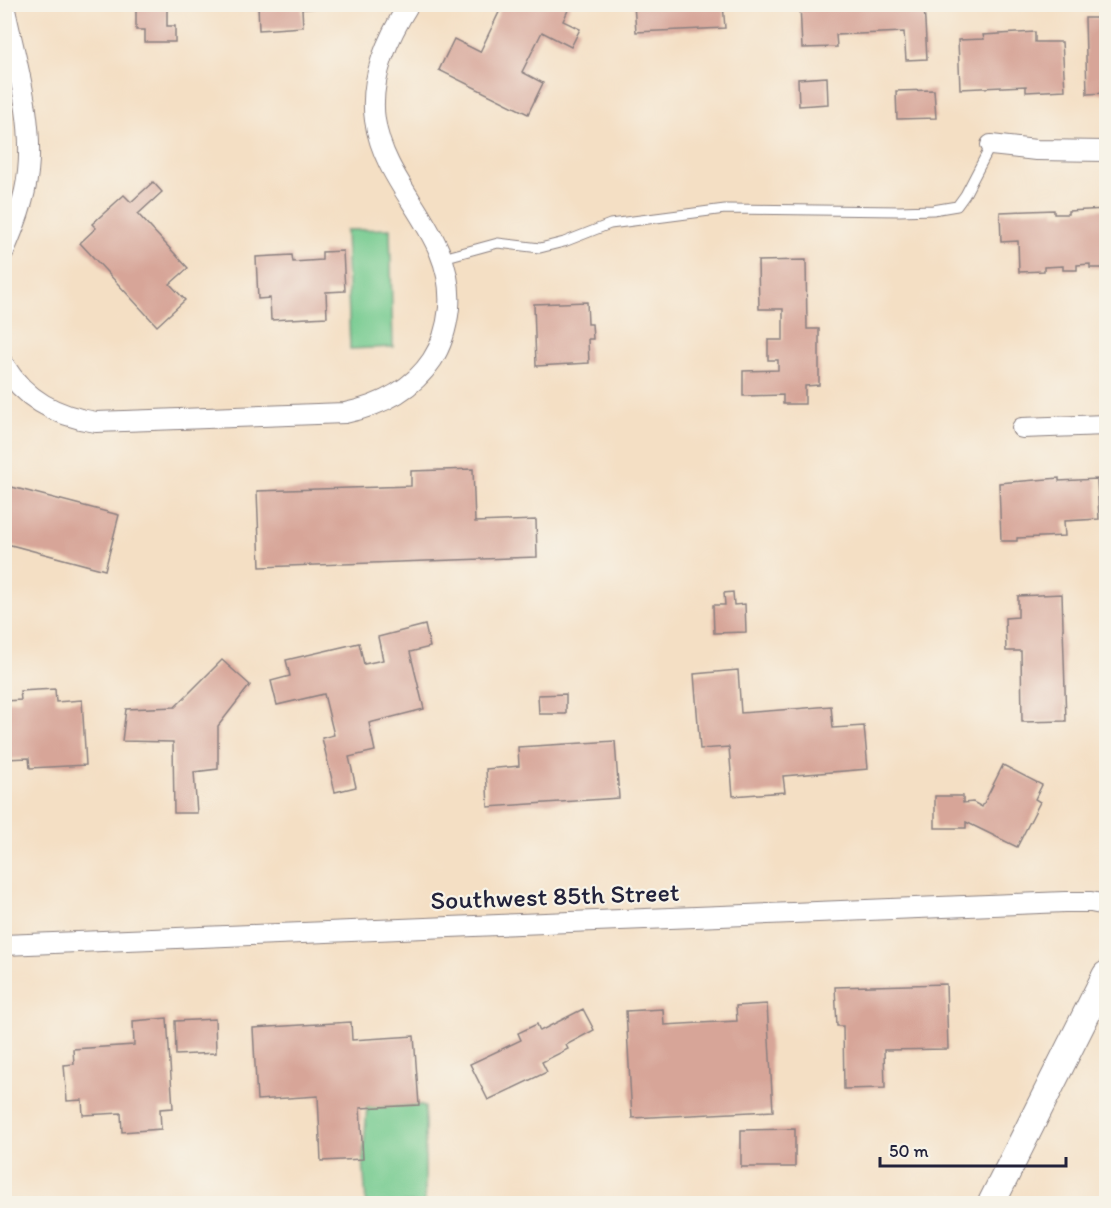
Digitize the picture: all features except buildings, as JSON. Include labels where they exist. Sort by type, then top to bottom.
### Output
[{"type":"main road","points":[[991,1203],[1107,975]]},
{"type":"street","points":[[4,364],[17,384],[52,410],[80,420],[113,423],[345,413],[374,405],[419,378],[437,350],[445,330],[449,292],[446,268],[429,229],[391,169],[379,140],[373,94],[377,72],[390,37],[408,4]]},
{"type":"street","points":[[4,5],[23,94],[29,142],[26,186],[19,216],[4,251]]},
{"type":"street","points":[[992,145],[1036,150],[1107,151]]},
{"type":"street","points":[[1022,428],[1107,425]]},
{"type":"street","name":"Southwest 85th Street","points":[[4,945],[1072,902],[1107,905]]},
{"type":"lane","points":[[443,258],[498,243],[540,248],[564,242],[610,224],[671,218],[702,211],[725,209],[899,211],[933,210],[957,206],[992,145]]},
{"type":"green space","points":[[390,229],[393,347],[350,349],[346,230]]},
{"type":"green space","points":[[419,1105],[425,1107],[425,1203],[366,1204],[363,1159],[367,1107]]}]
